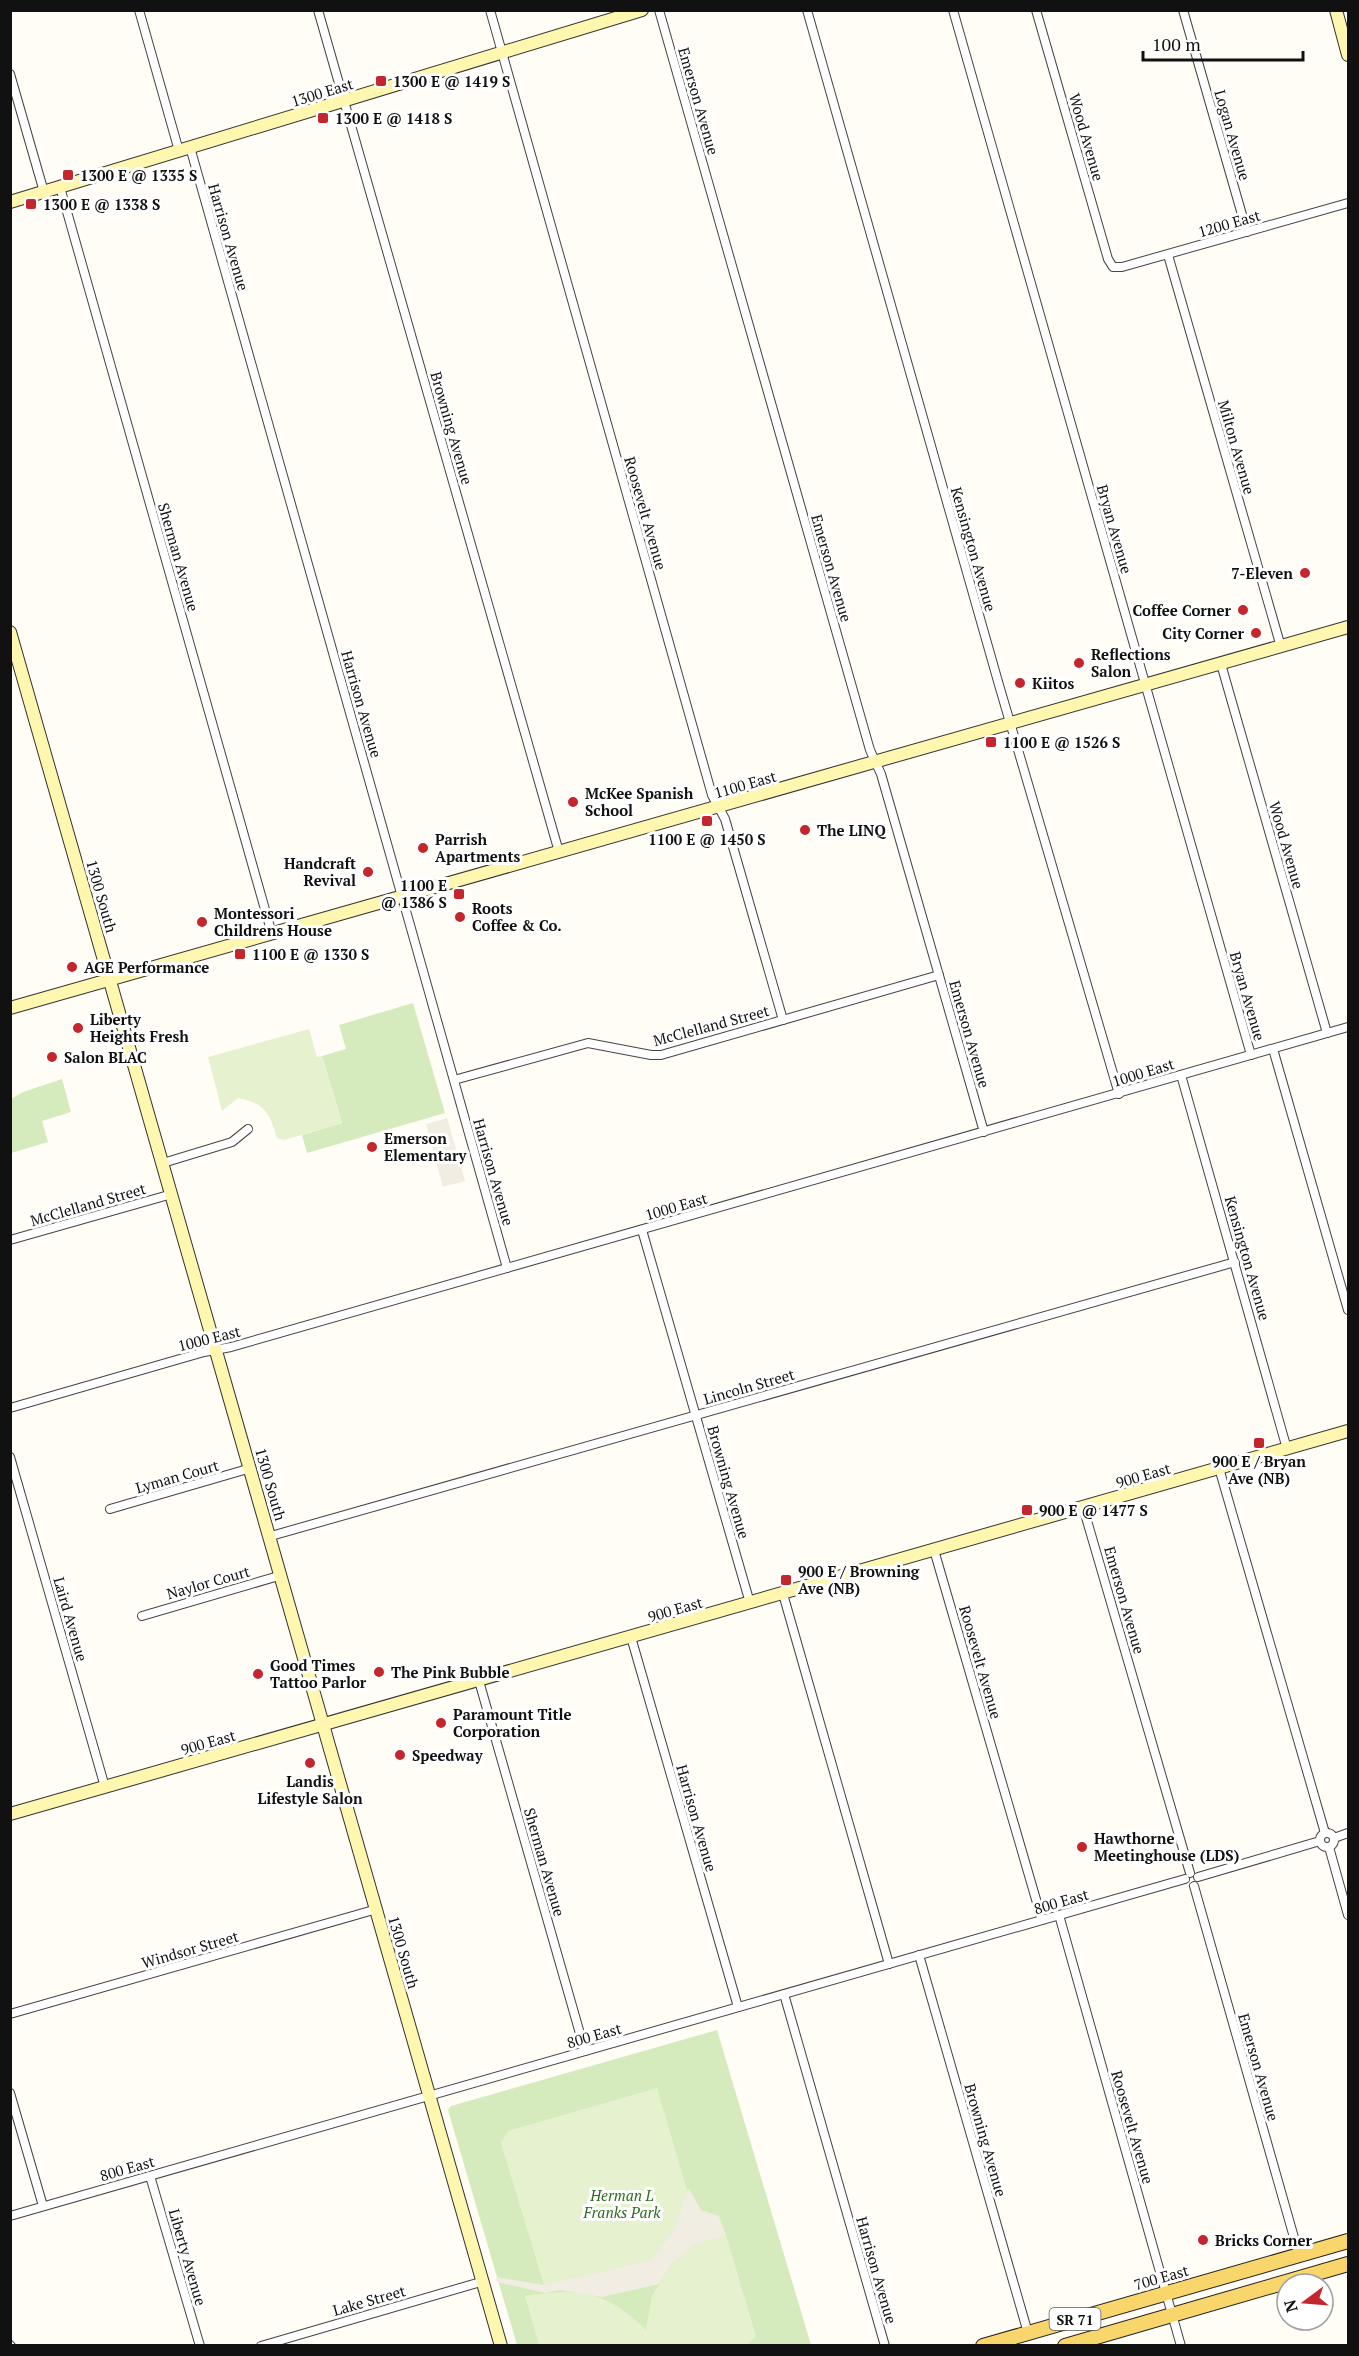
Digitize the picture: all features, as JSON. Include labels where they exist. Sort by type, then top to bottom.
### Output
[{"type":"main road","name":"700 East","points":[[983,2346],[1348,2241]]},
{"type":"main road","name":"SR 71","points":[[1065,2346],[1348,2264]]},
{"type":"street","name":"Harrison Avenue","points":[[139,10],[184,149],[403,897],[507,1268]]},
{"type":"street","name":"Browning Avenue","points":[[318,10],[559,852]]},
{"type":"street","name":"Roosevelt Avenue","points":[[490,10],[712,795],[725,819],[783,1020]]},
{"type":"street","name":"1300 East","points":[[10,202],[642,10]]},
{"type":"street","name":"Emerson Avenue","points":[[659,10],[857,707],[881,774],[984,1132]]},
{"type":"street","name":"Kensington Avenue","points":[[807,10],[1119,1094]]},
{"type":"street","name":"Bryan Avenue","points":[[953,10],[1251,1055]]},
{"type":"street","name":"Wood Avenue","points":[[1036,10],[1108,259],[1113,267],[1117,268]]},
{"type":"street","name":"Logan Avenue","points":[[1183,10],[1247,232]]},
{"type":"street","points":[[1336,10],[1348,55]]},
{"type":"street","points":[[10,74],[44,192]]},
{"type":"street","name":"Sherman Avenue","points":[[60,187],[272,934]]},
{"type":"street","name":"1200 East","points":[[1117,268],[1348,203]]},
{"type":"street","name":"Milton Avenue","points":[[1168,255],[1281,646]]},
{"type":"street","name":"1100 East","points":[[10,1008],[1348,627]]},
{"type":"street","name":"1300 South","points":[[10,632],[325,1724],[501,2346]]},
{"type":"street","name":"Wood Avenue","points":[[1221,664],[1327,1033]]},
{"type":"street","name":"McClelland Street","points":[[454,1080],[588,1042],[656,1055],[939,975]]},
{"type":"street","name":"1000 East","points":[[10,1408],[642,1230],[1348,1027]]},
{"type":"street","name":"Bryan Avenue","points":[[1273,1049],[1348,1310]]},
{"type":"street","name":"Kensington Avenue","points":[[1181,1075],[1287,1449]]},
{"type":"street","points":[[163,1163],[232,1142],[248,1129]]},
{"type":"street","name":"McClelland Street","points":[[10,1240],[172,1194]]},
{"type":"street","name":"Browning Avenue","points":[[642,1230],[750,1603]]},
{"type":"street","name":"Lincoln Street","points":[[271,1536],[1235,1262]]},
{"type":"street","name":"900 East","points":[[10,1814],[1348,1431]]},
{"type":"street","name":"Laird Avenue","points":[[10,1457],[105,1787]]},
{"type":"street","name":"Lyman Court","points":[[110,1509],[251,1468]]},
{"type":"street","points":[[1219,1468],[1326,1837],[1323,1846],[1329,1847],[1348,1915]]},
{"type":"street","name":"Emerson Avenue","points":[[1083,1507],[1191,1876],[1187,1884],[1194,1886],[1299,2255]]},
{"type":"street","name":"Roosevelt Avenue","points":[[934,1550],[1042,1920]]},
{"type":"street","name":"Naylor Court","points":[[142,1616],[282,1575]]},
{"type":"street","points":[[783,1594],[889,1964]]},
{"type":"street","name":"Harrison Avenue","points":[[631,1637],[738,2007]]},
{"type":"street","name":"Sherman Avenue","points":[[478,1681],[585,2051]]},
{"type":"street","name":"800 East","points":[[10,2216],[1326,1837],[1348,1833]]},
{"type":"street","name":"Windsor Street","points":[[10,2014],[376,1909]]},
{"type":"street","name":"Roosevelt Avenue","points":[[1059,1915],[1181,2346]]},
{"type":"street","name":"Browning Avenue","points":[[919,1956],[1028,2333]]},
{"type":"street","name":"Harrison Avenue","points":[[783,1994],[885,2346]]},
{"type":"street","points":[[10,2093],[43,2206]]},
{"type":"street","name":"Liberty Avenue","points":[[150,2176],[200,2346]]},
{"type":"street","name":"Lake Street","points":[[261,2346],[484,2281]]},
{"type":"green space","points":[[413,1003],[445,1113],[307,1153],[302,1135],[342,1123],[322,1056],[346,1049],[339,1025]]},
{"type":"green space","points":[[309,1029],[317,1057],[322,1056],[342,1123],[284,1140],[277,1138],[269,1116],[255,1103],[238,1098],[222,1111],[208,1057]]},
{"type":"green space","points":[[62,1079],[71,1112],[42,1121],[48,1142],[11,1153],[11,1099],[23,1092]]},
{"type":"green space","name":"Herman L Franks Park","points":[[717,2030],[811,2345],[517,2345],[448,2110],[451,2106]]},
{"type":"green space","points":[[657,2088],[687,2190],[675,2229],[650,2260],[544,2285],[501,2143],[508,2131]]},
{"type":"green space","points":[[726,2235],[756,2336],[750,2343],[740,2346],[539,2345],[525,2296],[561,2292],[590,2295],[618,2307],[646,2330],[652,2296],[671,2265],[693,2246]]},
{"type":"shaded area","points":[[447,1118],[465,1181],[443,1187],[426,1124]]},
{"type":"shaded area","points":[[689,2189],[701,2210],[719,2216],[726,2235],[693,2246],[671,2265],[659,2284],[602,2297],[560,2290],[545,2293],[497,2282],[496,2277],[544,2285],[650,2260],[675,2229]]},
{"type":"place","name":"1300 E @ 1419 S","points":[[381,81]]},
{"type":"place","name":"1300 E @ 1418 S","points":[[323,118]]},
{"type":"place","name":"1300 E @ 1335 S","points":[[68,175]]},
{"type":"place","name":"1300 E @ 1338 S","points":[[31,204]]},
{"type":"place","name":"7-Eleven","points":[[1305,573]]},
{"type":"place","name":"Coffee Corner","points":[[1243,610]]},
{"type":"place","name":"City Corner","points":[[1256,633]]},
{"type":"place","name":"Reflections Salon","points":[[1079,663]]},
{"type":"place","name":"Kiitos","points":[[1020,683]]},
{"type":"place","name":"1100 E @ 1526 S","points":[[991,742]]},
{"type":"place","name":"McKee Spanish School","points":[[573,802]]},
{"type":"place","name":"1100 E @ 1450 S","points":[[707,821]]},
{"type":"place","name":"The LINQ","points":[[805,830]]},
{"type":"place","name":"Parrish Apartments","points":[[423,848]]},
{"type":"place","name":"Handcraft Revival","points":[[368,872]]},
{"type":"place","name":"1100 E @ 1386 S","points":[[459,894]]},
{"type":"place","name":"Roots Coffee & Co.","points":[[460,917]]},
{"type":"place","name":"Montessori Childrens House","points":[[202,922]]},
{"type":"place","name":"1100 E @ 1330 S","points":[[240,954]]},
{"type":"place","name":"AGE Performance","points":[[72,967]]},
{"type":"place","name":"Liberty Heights Fresh","points":[[78,1028]]},
{"type":"place","name":"Salon BLAC","points":[[52,1057]]},
{"type":"place","name":"Emerson Elementary","points":[[372,1147]]},
{"type":"place","name":"900 E / Bryan Ave (NB)","points":[[1259,1443]]},
{"type":"place","name":"900 E @ 1477 S","points":[[1027,1510]]},
{"type":"place","name":"900 E / Browning Ave (NB)","points":[[786,1580]]},
{"type":"place","name":"The Pink Bubble","points":[[379,1672]]},
{"type":"place","name":"Good Times Tattoo Parlor","points":[[258,1674]]},
{"type":"place","name":"Paramount Title Corporation","points":[[441,1723]]},
{"type":"place","name":"Speedway","points":[[400,1755]]},
{"type":"place","name":"Landis Lifestyle Salon","points":[[310,1763]]},
{"type":"place","name":"Hawthorne Meetinghouse (LDS)","points":[[1082,1847]]},
{"type":"place","name":"Bricks Corner","points":[[1203,2240]]}]
